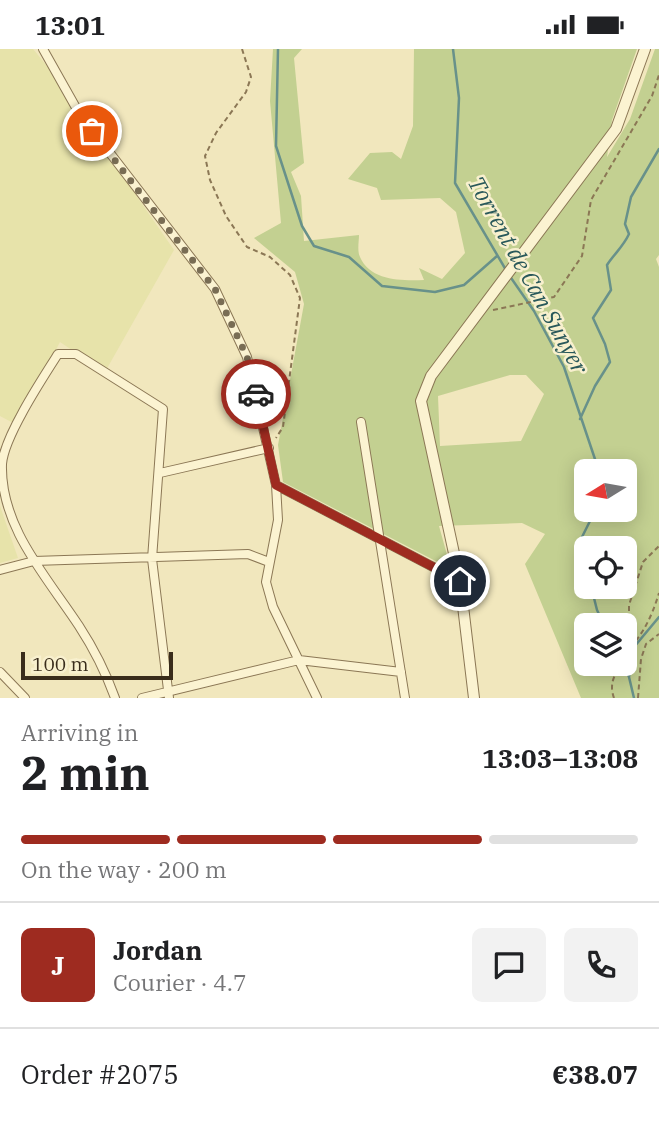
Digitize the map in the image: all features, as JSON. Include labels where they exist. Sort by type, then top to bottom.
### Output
[{"type":"street","points":[[43,49],[79,113],[215,289],[247,357],[276,485],[278,520],[266,582],[273,607],[317,698]]},
{"type":"street","points":[[474,698],[460,581],[421,401],[431,376],[616,129],[645,49]]},
{"type":"street","points":[[115,698],[104,670],[80,628],[11,524],[4,493],[2,463],[8,445],[29,400],[58,354],[76,353],[163,409],[152,559],[168,695]]},
{"type":"street","points":[[361,422],[405,698]]},
{"type":"street","points":[[160,473],[269,448]]},
{"type":"street","points":[[276,485],[460,581]]},
{"type":"street","points":[[0,570],[34,561],[248,554],[269,562]]},
{"type":"street","points":[[142,698],[168,695],[299,660],[401,672]]},
{"type":"street","points":[[0,672],[25,698]]},
{"type":"path","points":[[242,49],[251,78],[246,92],[216,133],[205,156],[209,180],[226,216],[247,247],[270,257],[290,275],[300,298],[283,427],[269,448]]},
{"type":"path","points":[[478,313],[554,296],[582,256],[591,200],[652,96],[659,75]]},
{"type":"path","points":[[629,613],[629,605],[643,562],[659,546]]},
{"type":"path","points":[[637,638],[654,613],[659,593]]},
{"type":"path","points":[[638,698],[643,651],[646,644],[659,634]]},
{"type":"path","points":[[614,676],[611,689],[614,698]]},
{"type":"shaded area","points":[[0,49],[33,49],[61,83],[174,250],[105,372],[60,342],[17,425],[0,416]]},
{"type":"shaded area","points":[[0,506],[18,558],[0,563]]},
{"type":"green space","points":[[273,49],[302,49],[294,58],[304,163],[291,172],[301,196],[304,241],[359,235],[360,257],[371,271],[388,278],[424,280],[419,268],[442,279],[465,253],[456,212],[440,198],[381,200],[377,188],[348,179],[370,153],[392,152],[401,159],[413,126],[414,49],[637,49],[612,120],[607,157],[630,119],[655,49],[659,49],[659,255],[656,259],[659,267],[659,698],[581,698],[525,564],[545,534],[522,523],[439,526],[451,569],[283,482],[278,445],[304,304],[295,272],[254,238],[281,223],[270,101]],"holes":[[[510,375],[526,375],[544,394],[521,441],[440,446],[438,396]]]},
{"type":"waterway","points":[[278,49],[276,146],[302,226],[314,246],[349,257],[382,286],[435,292],[464,285],[497,256]]},
{"type":"waterway","name":"Torrent de Can Sunyer","points":[[453,49],[459,98],[455,183],[506,270]]},
{"type":"waterway","points":[[580,419],[610,362],[593,318],[611,290],[607,265],[629,234],[625,224],[631,197],[659,149]]},
{"type":"waterway","name":"Torrent de Can Sunyer","points":[[509,275],[534,311],[564,367],[595,459]]},
{"type":"waterway","name":"Torrent de Can Sunyer","points":[[582,536],[590,522]]},
{"type":"waterway","name":"Torrent de Can Sunyer","points":[[594,599],[598,613]]},
{"type":"waterway","points":[[629,677],[634,647],[659,617]]},
{"type":"waterway","name":"Torrent de Can Sunyer","points":[[629,676],[634,698]]},
{"type":"way so far","points":[[92,131],[215,289],[247,357],[256,394]]},
{"type":"route","points":[[256,394],[276,485],[460,581]]}]
